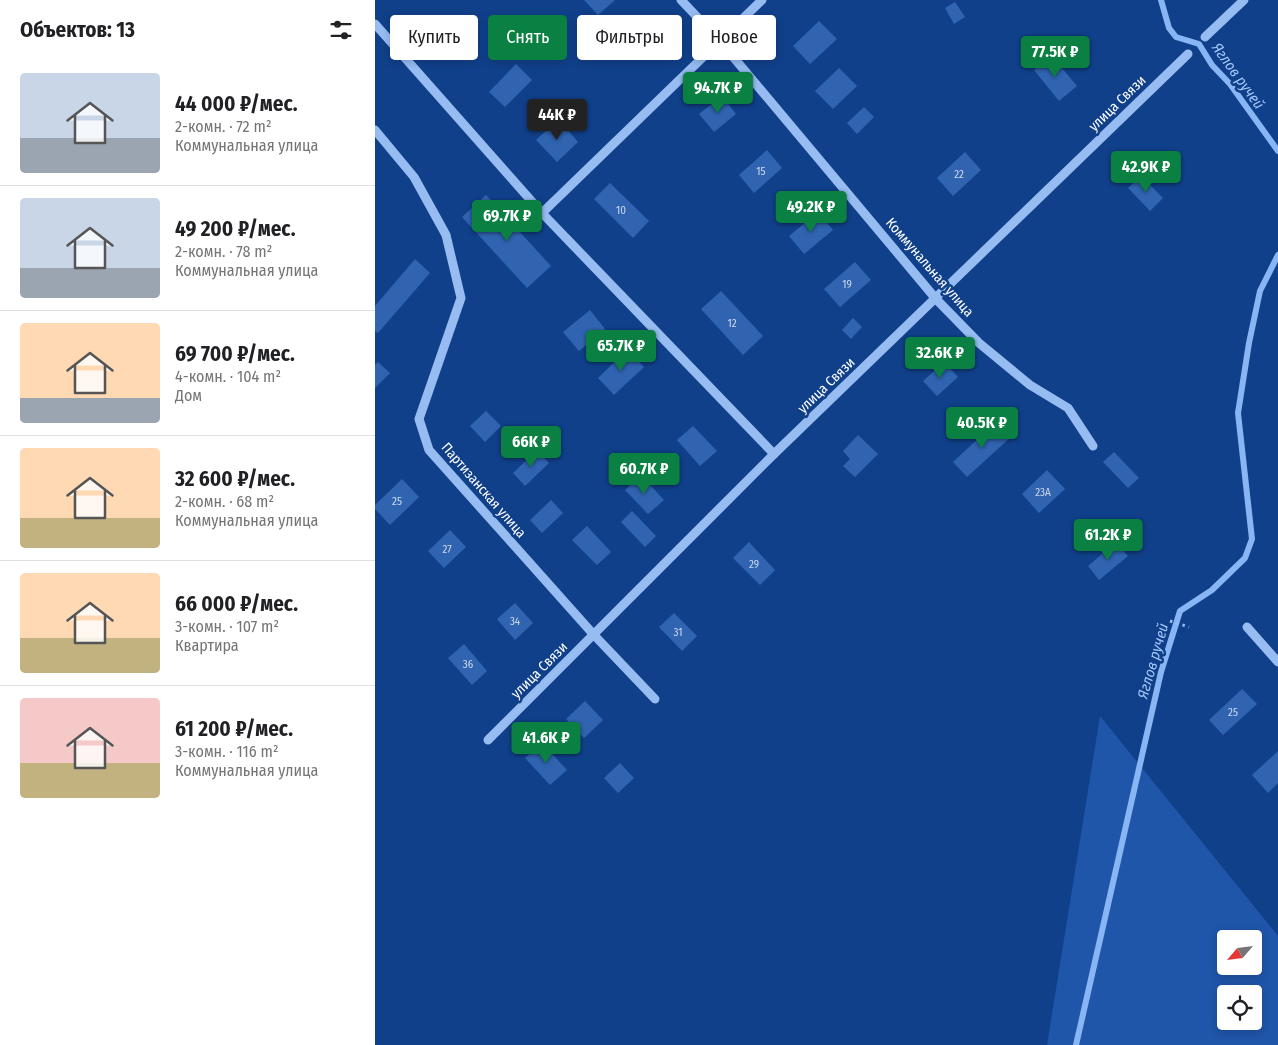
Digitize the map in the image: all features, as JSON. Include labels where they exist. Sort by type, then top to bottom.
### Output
[{"type":"street","name":"Коммунальная улица","points":[[681,0],[695,15]]},
{"type":"street","points":[[746,15],[762,0]]},
{"type":"street","points":[[1205,37],[1243,0]]},
{"type":"street","points":[[375,24],[542,214],[774,454]]},
{"type":"street","name":"улица Связи","points":[[488,740],[774,454],[1188,54]]},
{"type":"street","points":[[542,214],[699,60]]},
{"type":"street","name":"Коммунальная улица","points":[[736,60],[936,299],[979,343],[1030,385],[1068,408],[1093,446]]},
{"type":"street","name":"Партизанская улица","points":[[375,130],[414,177],[446,235],[461,298],[419,419],[429,450],[593,635],[655,699]]},
{"type":"street","points":[[1247,627],[1278,662]]},
{"type":"path","points":[[1170,622],[1189,627]]},
{"type":"shaded area","points":[[1100,716],[1278,936],[1278,1045],[1047,1045]]},
{"type":"building","points":[[584,0],[615,0],[598,15]]},
{"type":"building","points":[[955,2],[965,17],[954,24],[945,8]]},
{"type":"building","points":[[819,21],[837,39],[810,64],[793,46]]},
{"type":"building","points":[[1051,55],[1077,86],[1059,101],[1034,70]]},
{"type":"building","points":[[516,64],[532,80],[505,107],[489,92]]},
{"type":"building","points":[[839,68],[857,86],[833,109],[815,91]]},
{"type":"building","points":[[722,96],[736,114],[714,132],[699,114]]},
{"type":"building","points":[[864,107],[874,117],[857,134],[847,123]]},
{"type":"building","points":[[558,119],[578,142],[557,162],[536,140]]},
{"type":"building","points":[[767,150],[782,168],[754,193],[739,175]]},
{"type":"building","points":[[965,152],[981,170],[953,196],[937,178]]},
{"type":"building","points":[[1141,176],[1163,198],[1150,211],[1128,188]]},
{"type":"building","points":[[610,183],[649,221],[633,238],[594,199]]},
{"type":"building","points":[[486,195],[551,266],[527,288],[462,217]]},
{"type":"building","points":[[818,212],[833,230],[804,254],[789,236]]},
{"type":"building","points":[[415,259],[430,273],[378,333],[375,331],[375,306]]},
{"type":"building","points":[[855,262],[871,280],[840,307],[824,289]]},
{"type":"building","points":[[721,291],[763,336],[743,355],[701,309]]},
{"type":"building","points":[[590,310],[605,329],[579,351],[563,332]]},
{"type":"building","points":[[853,318],[862,327],[851,339],[842,330]]},
{"type":"building","points":[[627,350],[644,367],[614,395],[598,378]]},
{"type":"building","points":[[378,362],[390,373],[375,388],[375,365]]},
{"type":"building","points":[[944,362],[958,377],[937,396],[923,381]]},
{"type":"building","points":[[486,411],[501,426],[485,442],[470,426]]},
{"type":"building","points":[[997,421],[1012,436],[967,477],[953,462]]},
{"type":"building","points":[[693,426],[717,451],[700,466],[677,440]]},
{"type":"building","points":[[858,435],[878,454],[855,477],[843,466],[850,459],[843,451]]},
{"type":"building","points":[[537,450],[549,463],[525,486],[513,473]]},
{"type":"building","points":[[1114,452],[1139,478],[1128,488],[1103,462]]},
{"type":"building","points":[[1047,470],[1065,489],[1039,513],[1022,494]]},
{"type":"building","points":[[641,475],[664,500],[648,514],[625,490]]},
{"type":"building","points":[[402,479],[419,497],[390,525],[375,509],[375,505]]},
{"type":"building","points":[[551,500],[563,513],[542,533],[530,520]]},
{"type":"building","points":[[632,511],[656,536],[645,547],[621,522]]},
{"type":"building","points":[[587,526],[611,552],[597,565],[572,540]]},
{"type":"building","points":[[450,530],[466,547],[444,568],[428,551]]},
{"type":"building","points":[[749,542],[775,570],[760,585],[733,558]]},
{"type":"building","points":[[1116,542],[1128,556],[1099,580],[1088,566]]},
{"type":"building","points":[[515,603],[533,623],[515,640],[497,619]]},
{"type":"building","points":[[674,613],[697,636],[682,651],[659,627]]},
{"type":"building","points":[[464,644],[487,671],[472,685],[448,658]]},
{"type":"building","points":[[1242,689],[1257,704],[1223,735],[1209,720]]},
{"type":"building","points":[[585,701],[603,720],[584,738],[566,719]]},
{"type":"building","points":[[542,743],[567,770],[550,785],[525,758]]},
{"type":"building","points":[[1278,751],[1278,783],[1268,793],[1252,775]]},
{"type":"building","points":[[620,763],[634,778],[618,793],[604,778]]},
{"type":"waterway","name":"Яглов ручей","points":[[1161,0],[1169,28],[1176,37],[1199,44],[1212,65],[1230,84],[1278,151]]},
{"type":"waterway","name":"Яглов ручей","points":[[1076,1045],[1161,672],[1180,611],[1212,590],[1245,558],[1252,539],[1238,413],[1249,343],[1260,291],[1278,255]]}]
